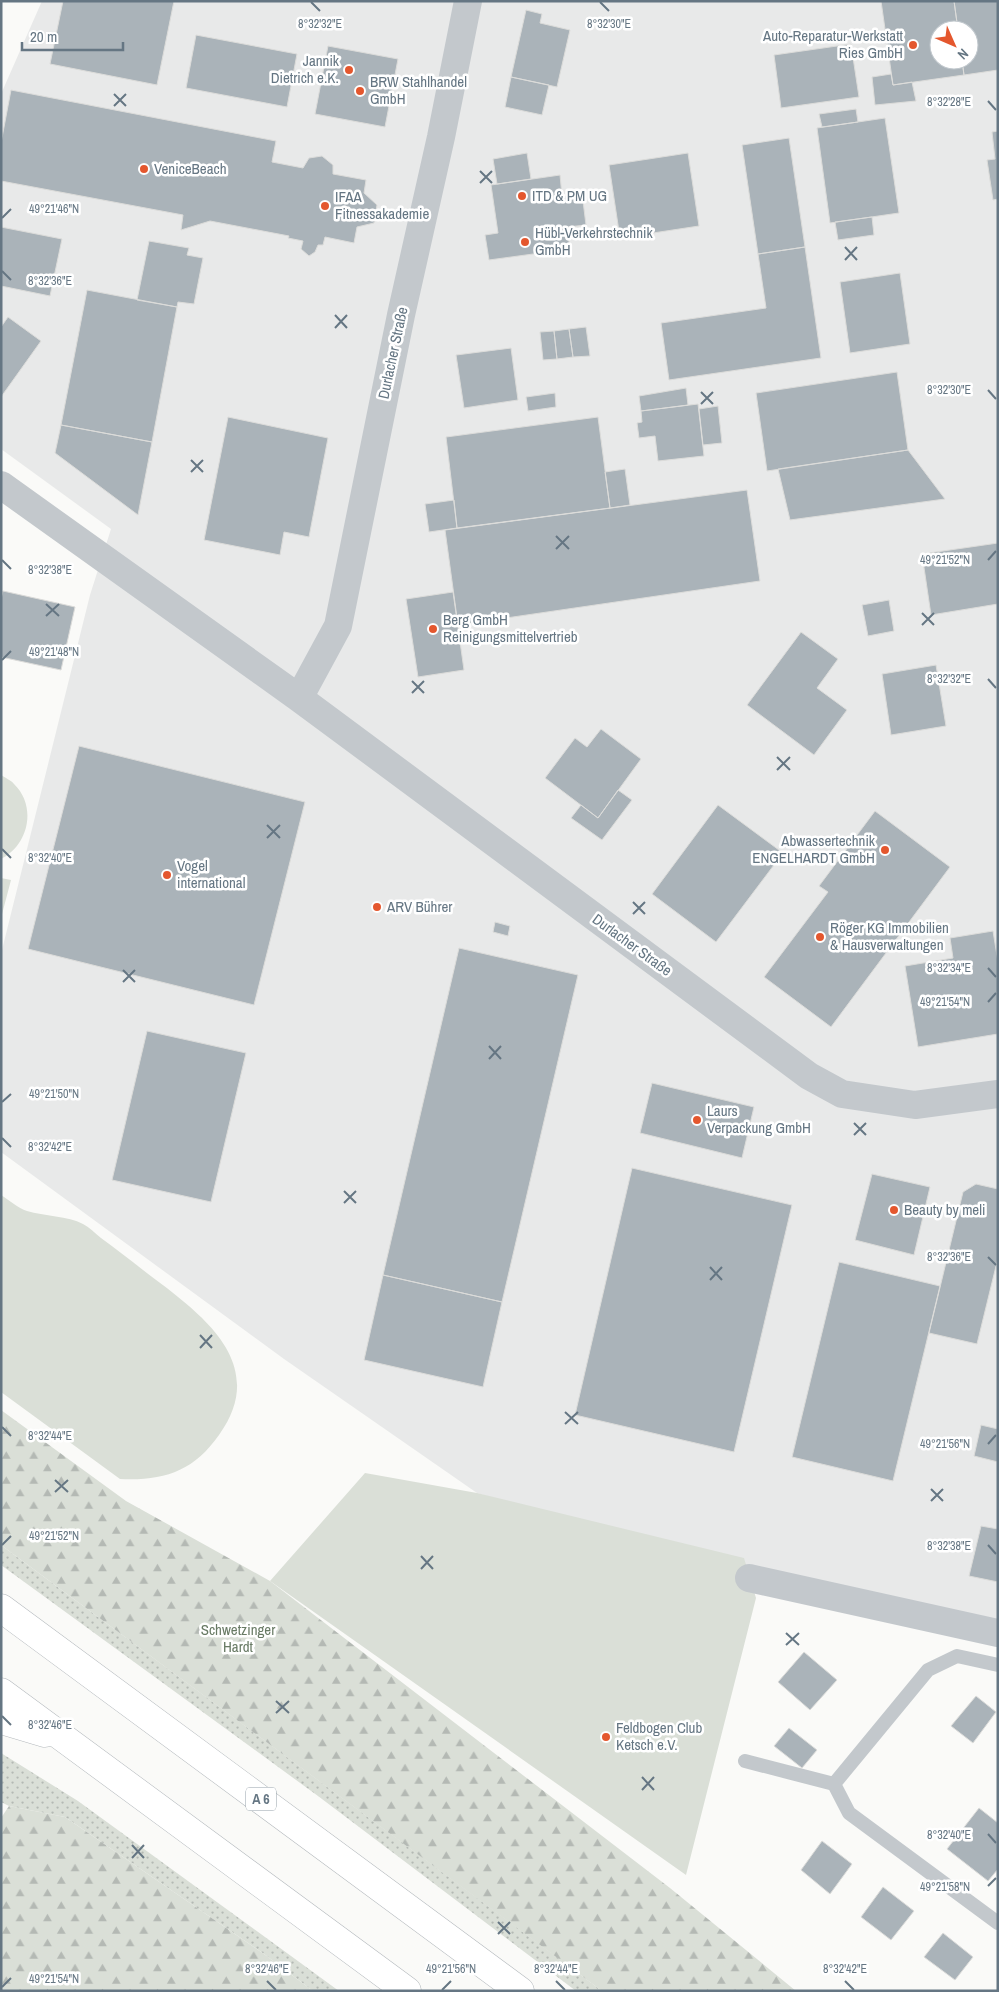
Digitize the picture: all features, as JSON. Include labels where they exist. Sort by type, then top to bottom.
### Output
[{"type":"highway","name":"A 6","points":[[1,1608],[520,1991]]},
{"type":"highway","points":[[1,1692],[407,1991]]},
{"type":"highway","points":[[1,1720],[63,1739]]},
{"type":"street","name":"Durlacher Straße","points":[[299,698],[338,626],[400,315],[441,137],[468,1]]},
{"type":"street","name":"Durlacher Straße","points":[[1,485],[299,698],[817,1080],[842,1094],[915,1105],[998,1094]]},
{"type":"street","points":[[749,1578],[998,1633]]},
{"type":"lane","points":[[834,1784],[928,1670],[957,1656],[998,1665]]},
{"type":"lane","points":[[745,1761],[834,1784],[849,1813],[998,1924]]},
{"type":"shaded area","points":[[42,1],[998,1],[998,1632],[717,1563],[477,1493],[284,1359],[1,1152],[1,954],[90,595],[111,529],[1,449],[1,94]]},
{"type":"green space","points":[[1,775],[13,783],[21,793],[26,803],[27,824],[18,844],[11,853],[1,859]]},
{"type":"green space","points":[[1,878],[11,880],[1,918]]},
{"type":"green space","points":[[1,1195],[27,1211],[70,1219],[85,1225],[185,1303],[205,1321],[221,1340],[232,1361],[237,1384],[233,1408],[219,1435],[209,1448],[188,1466],[163,1476],[120,1479],[1,1392]]},
{"type":"green space","name":"Schwetzinger Hardt","points":[[1,1410],[126,1501],[270,1581],[670,1888],[796,1991],[602,1991],[1,1545]]},
{"type":"green space","name":"Feldbogen Club Ketsch e.V.","points":[[365,1473],[477,1493],[744,1558],[756,1598],[686,1875],[270,1581]]},
{"type":"green space","points":[[1,1545],[602,1991],[576,1991],[318,1796],[1,1565]]},
{"type":"green space","points":[[1,1753],[78,1801],[339,1991],[313,1991],[264,1954],[65,1817],[9,1806],[1,1802]]},
{"type":"green space","points":[[9,1806],[65,1817],[264,1954],[313,1991],[1,1991],[1,1818]]},
{"type":"building","points":[[63,1],[174,1],[157,85],[50,64]]},
{"type":"building","name":"Auto-Reparatur-Werkstatt Ries GmbH","points":[[881,1],[954,1],[957,20],[929,20],[929,70],[963,70],[964,75],[893,85]]},
{"type":"building","points":[[954,1],[998,1],[998,70],[964,75],[963,70],[979,70],[979,20],[957,20]]},
{"type":"building","points":[[526,10],[542,14],[540,23],[570,30],[557,87],[511,77]]},
{"type":"building","points":[[196,35],[297,54],[287,107],[186,88]]},
{"type":"building","points":[[851,44],[859,97],[781,108],[774,55]]},
{"type":"building","points":[[328,46],[398,59],[385,127],[315,114]]},
{"type":"building","points":[[891,74],[893,85],[912,82],[916,101],[875,105],[872,77]]},
{"type":"building","points":[[511,77],[549,85],[542,115],[505,107]]},
{"type":"building","points":[[11,90],[276,141],[272,162],[303,168],[309,158],[322,156],[333,165],[333,174],[366,180],[364,193],[377,205],[374,223],[357,227],[354,243],[325,237],[323,245],[318,245],[315,252],[309,256],[301,249],[303,241],[288,238],[289,236],[210,221],[181,230],[183,215],[1,181],[1,143]]},
{"type":"building","points":[[856,109],[858,122],[822,127],[819,114]]},
{"type":"building","points":[[885,118],[899,213],[830,223],[817,128]]},
{"type":"building","points":[[998,131],[998,199],[993,200],[987,160],[995,159],[992,132]]},
{"type":"building","points":[[789,138],[805,247],[758,254],[742,145]]},
{"type":"building","points":[[527,153],[531,179],[497,184],[493,159]]},
{"type":"building","points":[[688,153],[699,226],[620,238],[609,165]]},
{"type":"building","points":[[560,175],[562,196],[582,193],[586,225],[567,227],[570,249],[489,260],[485,235],[498,233],[491,185]]},
{"type":"building","points":[[872,217],[874,235],[838,240],[835,222]]},
{"type":"building","points":[[1,227],[62,239],[50,296],[1,286]]},
{"type":"building","points":[[149,241],[189,248],[187,255],[203,258],[194,304],[178,302],[177,307],[137,300]]},
{"type":"building","points":[[805,247],[821,358],[669,380],[661,323],[766,308],[758,254]]},
{"type":"building","points":[[900,273],[910,344],[850,353],[840,282]]},
{"type":"building","points":[[87,290],[177,307],[152,442],[61,425]]},
{"type":"building","points":[[8,317],[41,341],[1,397],[1,327]]},
{"type":"building","points":[[586,327],[590,356],[573,357],[569,329]]},
{"type":"building","points":[[569,329],[573,357],[557,359],[554,331]]},
{"type":"building","points":[[554,331],[557,359],[543,360],[540,332]]},
{"type":"building","points":[[511,348],[518,400],[464,408],[456,355]]},
{"type":"building","points":[[897,372],[908,450],[767,471],[756,393]]},
{"type":"building","points":[[686,388],[688,405],[641,411],[639,396]]},
{"type":"building","points":[[555,393],[556,407],[528,411],[526,397]]},
{"type":"building","points":[[698,404],[704,456],[658,461],[655,436],[639,438],[637,423],[642,422],[641,411]]},
{"type":"building","points":[[718,406],[722,443],[703,445],[699,409]]},
{"type":"building","points":[[228,417],[328,438],[309,537],[284,532],[280,555],[204,540]]},
{"type":"building","points":[[598,417],[610,508],[457,528],[446,437]]},
{"type":"building","points":[[61,425],[152,442],[138,515],[55,453]]},
{"type":"building","points":[[908,450],[945,499],[790,520],[778,469]]},
{"type":"building","points":[[625,469],[630,505],[610,508],[605,472]]},
{"type":"building","points":[[747,490],[760,581],[458,625],[445,530]]},
{"type":"building","points":[[454,500],[457,528],[429,532],[425,504]]},
{"type":"building","points":[[998,543],[998,604],[931,615],[922,554]]},
{"type":"building","points":[[3,591],[75,607],[61,670],[1,657],[1,599]]},
{"type":"building","points":[[453,592],[464,670],[418,677],[406,599]]},
{"type":"building","points":[[889,600],[894,631],[868,636],[862,605]]},
{"type":"building","points":[[801,632],[838,659],[817,688],[847,710],[814,755],[747,705]]},
{"type":"building","points":[[936,665],[946,726],[891,735],[882,674]]},
{"type":"building","points":[[601,729],[641,759],[598,818],[545,778],[575,738],[587,747]]},
{"type":"building","name":"Vogel international","points":[[79,746],[305,802],[254,1005],[28,949]]},
{"type":"building","points":[[618,790],[632,800],[602,840],[571,818],[581,805],[598,818]]},
{"type":"building","points":[[718,805],[783,853],[716,942],[652,894]]},
{"type":"building","points":[[875,811],[950,867],[831,1027],[764,977],[828,892],[819,886]]},
{"type":"building","points":[[495,922],[510,926],[508,936],[493,932]]},
{"type":"building","points":[[993,931],[998,962],[998,1034],[918,1047],[905,966],[953,958],[950,938]]},
{"type":"building","points":[[459,948],[578,975],[502,1302],[383,1275]]},
{"type":"building","points":[[147,1031],[246,1053],[211,1202],[112,1180]]},
{"type":"building","name":"Laurs Verpackung GmbH","points":[[652,1083],[754,1107],[742,1158],[640,1133]]},
{"type":"building","points":[[632,1168],[792,1205],[734,1452],[575,1415]]},
{"type":"building","points":[[872,1174],[930,1187],[914,1255],[855,1240]]},
{"type":"building","points":[[976,1184],[998,1189],[998,1258],[977,1344],[929,1333],[963,1192]]},
{"type":"building","points":[[839,1262],[940,1286],[893,1481],[792,1457]]},
{"type":"building","points":[[383,1275],[502,1302],[483,1387],[364,1360]]},
{"type":"building","points":[[981,1425],[998,1429],[998,1462],[974,1456]]},
{"type":"building","points":[[981,1526],[998,1529],[998,1582],[969,1576]]},
{"type":"building","points":[[804,1652],[837,1680],[810,1710],[778,1682]]},
{"type":"building","points":[[976,1696],[996,1712],[973,1743],[951,1726]]},
{"type":"building","points":[[789,1728],[817,1750],[802,1768],[774,1746]]},
{"type":"building","points":[[979,1808],[998,1823],[998,1869],[988,1881],[947,1849]]},
{"type":"building","points":[[822,1841],[852,1864],[830,1894],[801,1870]]},
{"type":"building","points":[[883,1887],[914,1911],[891,1940],[861,1917]]},
{"type":"building","points":[[943,1933],[973,1957],[955,1980],[924,1957]]},
{"type":"place","name":"Auto-Reparatur-Werkstatt Ries GmbH","points":[[913,45]]},
{"type":"place","name":"Jannik Dietrich e.K.","points":[[349,70]]},
{"type":"place","name":"BRW Stahlhandel GmbH","points":[[360,91]]},
{"type":"place","name":"VeniceBeach","points":[[144,169]]},
{"type":"place","name":"ITD & PM UG","points":[[522,196]]},
{"type":"place","name":"IFAA Fitnessakademie","points":[[325,206]]},
{"type":"place","name":"Hübl-Verkehrstechnik GmbH","points":[[525,242]]},
{"type":"place","name":"Berg GmbH Reinigungsmittelvertrieb","points":[[433,629]]},
{"type":"place","name":"Abwassertechnik ENGELHARDT GmbH","points":[[885,850]]},
{"type":"place","name":"Vogel international","points":[[167,875]]},
{"type":"place","name":"ARV Bührer","points":[[377,907]]},
{"type":"place","name":"Röger KG Immobilien & Hausverwaltungen","points":[[820,937]]},
{"type":"place","name":"Laurs Verpackung GmbH","points":[[697,1120]]},
{"type":"place","name":"Beauty by meli","points":[[894,1210]]},
{"type":"place","name":"Feldbogen Club Ketsch e.V.","points":[[606,1737]]}]
